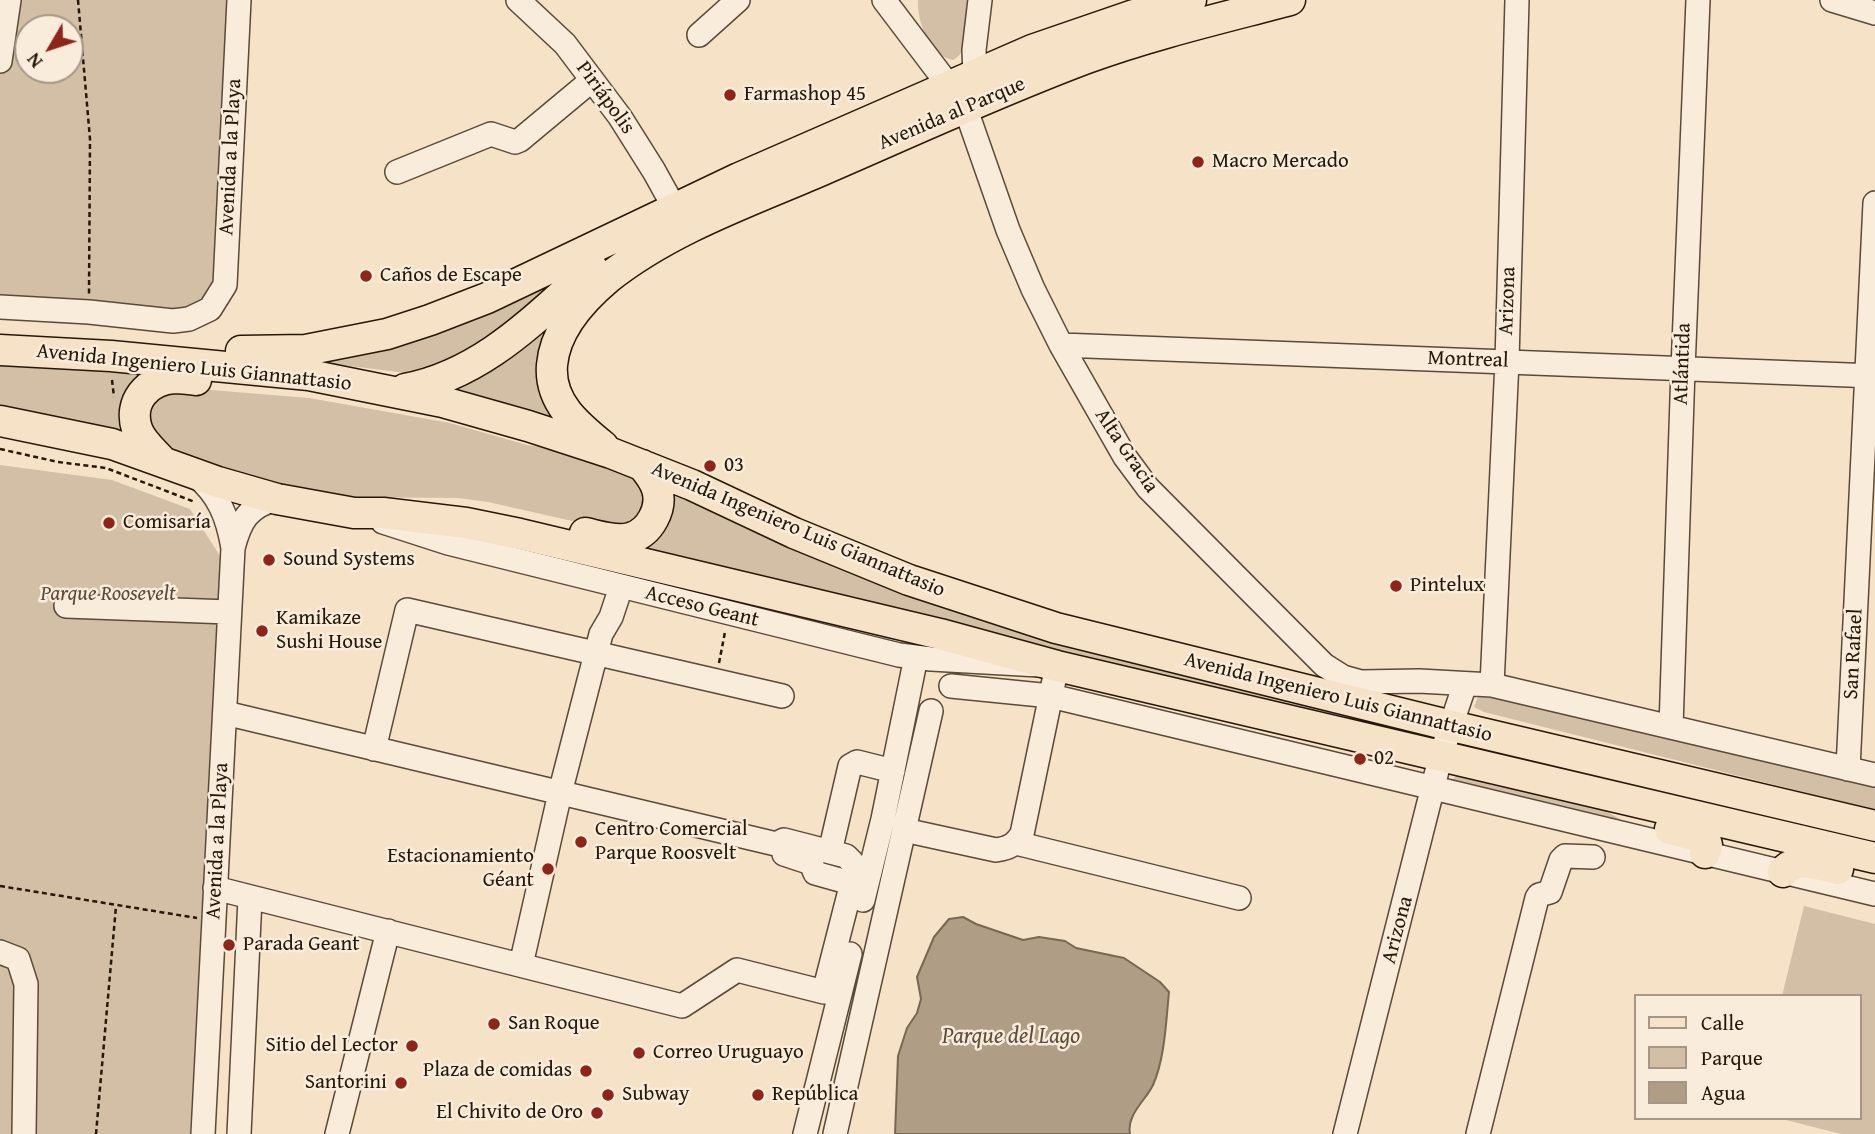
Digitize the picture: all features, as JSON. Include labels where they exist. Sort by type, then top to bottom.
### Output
[{"type":"main road","name":"Avenida al Parque","points":[[611,453],[579,427],[565,411],[557,397],[552,364],[557,345],[578,306],[609,278],[685,231],[961,92],[1032,50],[1081,32],[1191,0]]},
{"type":"main road","name":"Avenida al Parque","points":[[675,209],[811,146],[961,92],[1290,0]]},
{"type":"main road","points":[[155,361],[184,350],[306,350],[387,334],[486,298],[675,209]]},
{"type":"main road","points":[[351,397],[397,391],[444,380],[496,351],[596,265],[675,209]]},
{"type":"main road","name":"Avenida Ingeniero Luis Giannattasio","points":[[0,350],[111,356],[310,375],[397,391],[516,422],[611,453],[692,485],[827,547],[909,580],[1070,632],[1875,826]]},
{"type":"main road","points":[[161,460],[136,428],[135,405],[140,395],[150,386],[174,378],[320,391],[398,405],[527,439],[575,442]]},
{"type":"main road","name":"Avenida Ingeniero Luis Giannattasio","points":[[0,421],[112,444],[192,473],[277,499],[354,513],[466,523],[520,534],[940,634],[1057,666],[1875,858]]},
{"type":"main road","points":[[414,517],[446,508],[479,509],[598,536],[631,538],[649,526],[657,509],[657,489],[653,478],[642,465]]},
{"type":"main road","points":[[1609,795],[1646,823],[1705,838],[1705,853]]},
{"type":"main road","points":[[1783,872],[1788,865],[1798,861],[1875,877]]},
{"type":"street","points":[[0,61],[9,0]]},
{"type":"street","name":"Avenida a la Playa","points":[[89,312],[173,321],[189,319],[210,309],[225,285],[239,0]]},
{"type":"street","name":"Piriápolis","points":[[518,0],[565,44],[593,80],[620,117],[675,209]]},
{"type":"street","points":[[699,35],[738,0]]},
{"type":"street","points":[[884,0],[961,92]]},
{"type":"street","points":[[906,28],[908,0]]},
{"type":"street","points":[[961,92],[974,50],[980,0]]},
{"type":"street","name":"Arizona","points":[[1492,685],[1507,361],[1517,0]]},
{"type":"street","name":"Atlántida","points":[[1671,727],[1682,369],[1698,0]]},
{"type":"street","points":[[1832,0],[1875,13]]},
{"type":"street","points":[[397,172],[491,134],[514,142],[520,140],[593,80]]},
{"type":"street","name":"Alta Gracia","points":[[961,92],[1008,230],[1033,289],[1061,345],[1125,457],[1148,488],[1324,665],[1343,677],[1361,682],[1419,681],[1465,684]]},
{"type":"street","name":"San Rafael","points":[[1848,769],[1871,376],[1875,204]]},
{"type":"street","points":[[0,307],[89,312]]},
{"type":"street","name":"Montreal","points":[[1061,345],[1871,376]]},
{"type":"street","points":[[192,473],[205,483],[224,512],[233,548]]},
{"type":"street","points":[[233,548],[237,531],[250,512],[264,502],[277,499]]},
{"type":"street","name":"Acceso Geant","points":[[354,513],[447,542],[899,655],[1057,666]]},
{"type":"street","name":"Avenida a la Playa","points":[[203,1134],[233,548]]},
{"type":"street","points":[[521,965],[599,644],[599,614],[611,584]]},
{"type":"street","points":[[66,606],[229,612]]},
{"type":"street","points":[[374,749],[407,610],[599,644],[715,680],[782,696]]},
{"type":"street","points":[[805,1134],[832,994],[859,885],[883,820],[916,657]]},
{"type":"street","points":[[904,830],[996,850],[1016,843],[1022,834],[1057,666]]},
{"type":"street","points":[[1465,684],[1492,685],[1875,775]]},
{"type":"street","name":"Arizona","points":[[1345,1134],[1441,755],[1465,684]]},
{"type":"street","points":[[951,686],[1051,696],[1875,894]]},
{"type":"street","points":[[835,1134],[931,712]]},
{"type":"street","points":[[225,713],[776,844],[784,840],[838,854],[852,862],[859,885]]},
{"type":"street","points":[[838,854],[850,766],[857,762],[893,771]]},
{"type":"street","points":[[838,854],[857,850],[874,823],[883,820]]},
{"type":"street","points":[[1016,843],[1239,898]]},
{"type":"street","points":[[776,844],[781,853],[811,863],[815,873],[859,885]]},
{"type":"street","points":[[1478,1134],[1539,895],[1550,892],[1561,860],[1565,856],[1593,857]]},
{"type":"street","points":[[215,888],[682,1006],[737,971],[832,994]]},
{"type":"street","points":[[239,1134],[250,898]]},
{"type":"street","points":[[337,1134],[388,931]]},
{"type":"street","points":[[0,952],[18,959],[26,984],[24,1134]]},
{"type":"path","points":[[78,0],[90,139],[89,312]]},
{"type":"path","points":[[0,449],[58,463],[106,468],[197,503]]},
{"type":"path","points":[[715,680],[729,613]]},
{"type":"path","points":[[0,886],[214,921]]},
{"type":"path","points":[[96,1134],[116,906]]},
{"type":"green space","points":[[0,0],[239,0],[219,317],[0,301]]},
{"type":"green space","points":[[918,0],[969,0],[966,42],[953,60],[937,52],[931,45],[922,27]]},
{"type":"green space","points":[[563,277],[472,355],[422,375],[318,362]]},
{"type":"green space","points":[[575,297],[553,419],[456,390],[462,385]]},
{"type":"green space","points":[[0,359],[134,370],[138,376],[128,439],[0,412]]},
{"type":"green space","points":[[186,388],[309,398],[450,423],[527,445],[573,452],[627,470],[647,490],[638,525],[599,527],[488,502],[458,498],[346,497],[250,479],[174,452],[150,434],[149,402],[155,396]]},
{"type":"green space","name":"Parque Roosevelt","points":[[0,465],[112,480],[190,509],[220,556],[190,1134],[0,1134]]},
{"type":"green space","points":[[666,488],[1342,714],[1305,713],[647,551],[646,545]]},
{"type":"green space","points":[[1498,696],[1875,784],[1875,810],[1484,712],[1474,707],[1478,697]]},
{"type":"green space","points":[[1460,772],[1590,802],[1632,826],[1455,784],[1452,780]]},
{"type":"green space","points":[[1804,906],[1875,924],[1875,1134],[1841,1134],[1786,1120],[1861,1120],[1861,994],[1782,994]]},
{"type":"water","name":"Parque del Lago","points":[[963,917],[1023,940],[1039,937],[1065,941],[1076,948],[1124,958],[1160,982],[1169,992],[1157,1074],[1150,1091],[1131,1120],[1130,1134],[895,1134],[898,1056],[907,1028],[917,1013],[921,999],[917,977],[934,937],[949,919]]},
{"type":"place","name":"Farmashop 45","points":[[730,95]]},
{"type":"place","name":"Macro Mercado","points":[[1198,162]]},
{"type":"place","name":"Caños de Escape","points":[[366,276]]},
{"type":"place","name":"03","points":[[710,466]]},
{"type":"place","name":"Comisaría","points":[[109,523]]},
{"type":"place","name":"Sound Systems","points":[[269,560]]},
{"type":"place","name":"Pintelux","points":[[1396,586]]},
{"type":"place","name":"Kamikaze Sushi House","points":[[262,631]]},
{"type":"place","name":"02","points":[[1360,759]]},
{"type":"place","name":"Centro Comercial Parque Roosvelt","points":[[581,842]]},
{"type":"place","name":"Estacionamiento Géant","points":[[548,869]]},
{"type":"place","name":"Parada Geant","points":[[229,945]]},
{"type":"place","name":"San Roque","points":[[494,1024]]},
{"type":"place","name":"Sitio del Lector","points":[[412,1046]]},
{"type":"place","name":"Correo Uruguayo","points":[[639,1053]]},
{"type":"place","name":"Plaza de comidas","points":[[586,1071]]},
{"type":"place","name":"Santorini","points":[[401,1083]]},
{"type":"place","name":"Subway","points":[[608,1095]]},
{"type":"place","name":"República","points":[[758,1095]]},
{"type":"place","name":"El Chivito de Oro","points":[[597,1113]]}]
